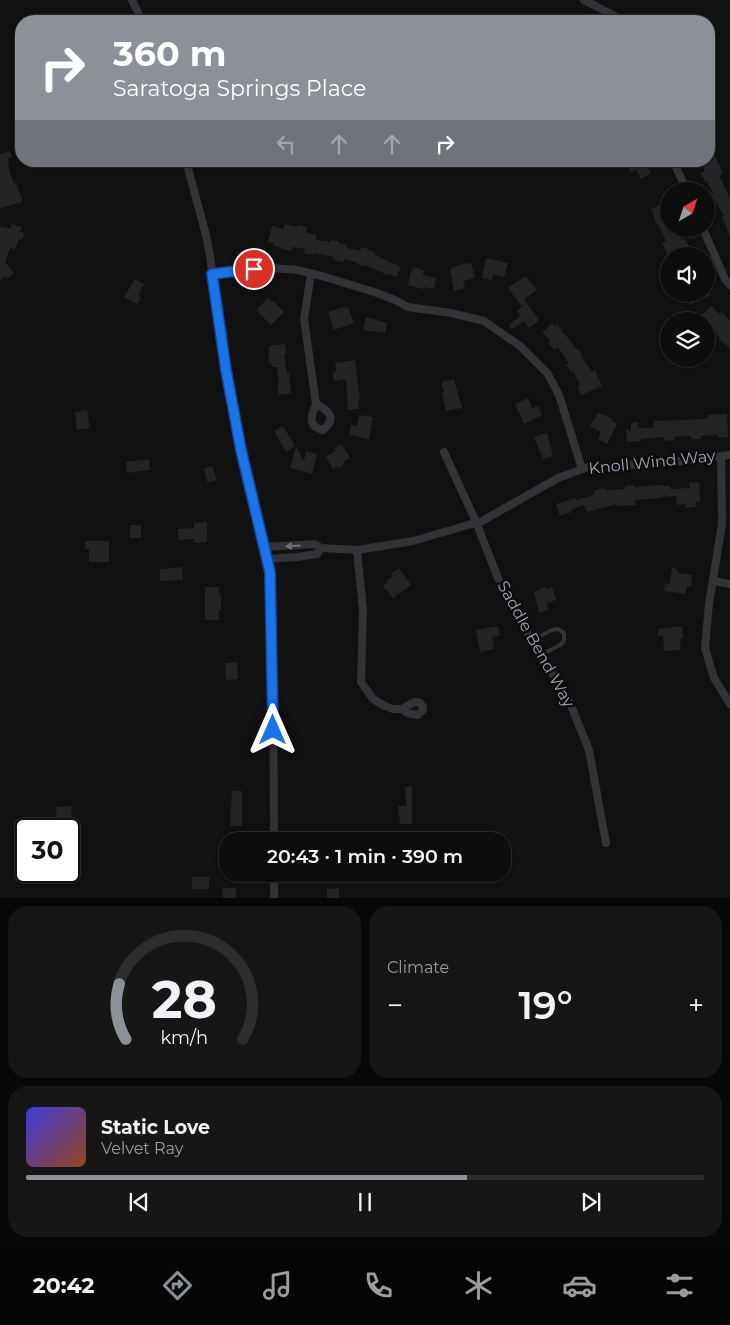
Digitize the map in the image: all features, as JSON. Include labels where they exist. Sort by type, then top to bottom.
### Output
[{"type":"street","points":[[132,0],[139,15]]},
{"type":"street","points":[[584,0],[613,15]]},
{"type":"street","points":[[188,167],[206,236],[226,370],[241,450],[270,572],[274,832]]},
{"type":"street","points":[[676,167],[683,182]]},
{"type":"street","points":[[707,238],[725,279],[730,285]]},
{"type":"street","points":[[212,274],[273,268],[297,270],[374,292],[395,300],[408,308],[451,313],[484,321],[520,346],[548,374],[559,395],[582,469]]},
{"type":"street","points":[[310,274],[304,319],[316,404]]},
{"type":"street","name":"Saddle Bend Way","points":[[444,452],[476,522],[498,578],[516,614],[570,703],[589,750],[606,843]]},
{"type":"street","name":"Knoll Wind Way","points":[[264,547],[315,544],[321,548],[357,550],[413,540],[482,521],[542,486],[588,467],[664,463],[730,455]]},
{"type":"street","points":[[721,456],[722,524],[709,604],[706,648],[714,678],[730,704]]},
{"type":"street","name":"Knoll Wind Way","points":[[267,558],[317,554],[321,548]]},
{"type":"street","points":[[357,550],[363,610],[361,682],[373,699],[382,705],[393,709],[402,709]]},
{"type":"street","points":[[713,581],[730,584]]},
{"type":"street","points":[[274,882],[274,898]]},
{"type":"lane","points":[[532,640],[552,630],[558,629],[564,633],[564,640],[560,645],[541,655]]},
{"type":"building","points":[[10,151],[12,157],[8,159],[9,170],[23,202],[0,208],[0,154]]},
{"type":"building","points":[[715,156],[723,173],[719,175],[730,198],[730,237],[722,217],[724,216],[715,201],[715,182],[705,181],[701,173],[705,171],[703,167],[715,167]]},
{"type":"building","points":[[628,167],[648,167],[651,173],[641,179],[636,170],[631,173]]},
{"type":"building","points":[[660,205],[660,228],[657,225],[651,209]]},
{"type":"building","points":[[12,224],[22,227],[20,232],[25,233],[22,240],[19,239],[15,249],[10,248],[5,262],[14,273],[7,279],[5,276],[0,280],[0,229],[1,226],[10,229]]},
{"type":"building","points":[[284,224],[307,227],[306,233],[317,235],[316,240],[338,241],[338,243],[347,245],[347,248],[360,251],[361,247],[368,249],[375,252],[375,255],[401,267],[396,277],[344,259],[344,262],[334,260],[335,257],[304,253],[305,249],[292,247],[291,251],[273,246],[274,243],[268,242],[272,226],[284,229]]},
{"type":"building","points":[[665,238],[685,239],[689,247],[664,247],[662,243],[666,241]]},
{"type":"building","points":[[486,258],[508,263],[504,277],[493,274],[492,280],[482,278]]},
{"type":"building","points":[[471,263],[475,278],[463,281],[465,288],[454,291],[450,269]]},
{"type":"building","points":[[413,267],[424,270],[423,275],[436,278],[434,289],[424,287],[424,289],[408,285]]},
{"type":"building","points":[[526,276],[537,290],[524,299],[539,320],[529,328],[524,321],[512,329],[509,325],[520,316],[517,311],[522,307],[508,288]]},
{"type":"building","points":[[135,279],[144,284],[138,296],[141,298],[137,304],[124,297]]},
{"type":"building","points":[[268,298],[284,312],[271,325],[256,310]]},
{"type":"building","points":[[712,306],[719,314],[722,312],[730,321],[730,348],[719,339],[715,332],[715,312],[705,312]]},
{"type":"building","points":[[348,307],[354,323],[334,330],[328,312]]},
{"type":"building","points":[[366,317],[387,323],[385,333],[363,330]]},
{"type":"building","points":[[552,323],[563,330],[561,331],[578,349],[592,372],[595,370],[602,386],[581,395],[577,386],[580,385],[574,372],[572,373],[566,365],[569,363],[558,347],[555,350],[548,343],[551,340],[542,333]]},
{"type":"building","points":[[285,344],[287,353],[284,354],[287,373],[289,373],[291,393],[279,395],[277,367],[272,367],[271,362],[269,363],[269,346]]},
{"type":"building","points":[[355,360],[360,401],[358,401],[359,409],[348,410],[346,379],[334,381],[333,372],[336,371],[335,363]]},
{"type":"building","points":[[454,379],[462,408],[446,411],[441,382]]},
{"type":"building","points":[[528,398],[532,408],[538,406],[542,415],[524,424],[515,404]]},
{"type":"building","points":[[87,410],[90,428],[77,430],[75,412]]},
{"type":"building","points":[[598,413],[603,414],[617,424],[607,444],[598,439],[601,432],[590,426]]},
{"type":"building","points":[[727,414],[728,437],[718,438],[718,435],[701,436],[701,439],[691,439],[691,436],[689,436],[674,437],[674,440],[664,441],[664,437],[627,442],[626,429],[631,432],[631,423],[638,422],[638,428],[654,428],[654,421],[708,419],[708,415]]},
{"type":"building","points":[[359,415],[373,417],[369,439],[349,435],[351,425],[357,426]]},
{"type":"building","points":[[283,426],[295,446],[286,452],[274,431]]},
{"type":"building","points":[[547,433],[553,456],[543,459],[534,437]]},
{"type":"building","points":[[342,444],[350,458],[343,462],[345,464],[338,469],[337,466],[333,469],[326,457],[335,451],[334,448]]},
{"type":"building","points":[[296,447],[304,461],[306,451],[317,454],[312,474],[290,468]]},
{"type":"building","points":[[149,459],[150,470],[127,473],[126,462]]},
{"type":"building","points":[[212,466],[217,480],[207,482],[204,468]]},
{"type":"building","points":[[699,482],[700,502],[695,502],[696,507],[686,508],[686,504],[677,505],[676,496],[635,500],[636,505],[616,506],[616,504],[587,512],[584,505],[560,516],[556,504],[594,495],[594,491],[604,488],[605,490],[625,489],[625,486],[634,485],[634,487],[662,485],[670,486],[670,489],[690,488],[689,483]]},
{"type":"building","points":[[207,522],[207,542],[194,543],[194,539],[178,540],[178,529],[194,528],[194,523]]},
{"type":"building","points":[[130,525],[141,525],[141,538],[130,538]]},
{"type":"building","points":[[85,541],[109,541],[109,562],[89,562],[89,549],[85,549]]},
{"type":"building","points":[[182,567],[183,580],[160,581],[160,569]]},
{"type":"building","points":[[399,568],[411,585],[393,598],[383,586],[393,576],[391,574]]},
{"type":"building","points":[[672,568],[678,569],[678,573],[692,575],[691,586],[687,586],[685,594],[664,591],[665,583],[669,584],[670,582]]},
{"type":"building","points":[[205,587],[219,587],[221,610],[219,610],[219,620],[205,620]]},
{"type":"building","points":[[544,587],[547,589],[552,587],[556,600],[547,603],[548,610],[539,613],[534,592]]},
{"type":"building","points":[[498,626],[500,636],[492,637],[494,649],[480,652],[476,630]]},
{"type":"building","points":[[682,626],[683,639],[680,639],[681,650],[664,651],[663,635],[658,636],[658,629]]},
{"type":"building","points":[[237,662],[238,679],[226,680],[225,663]]},
{"type":"building","points":[[412,786],[412,824],[400,824],[398,806],[406,806],[405,787]]},
{"type":"building","points":[[232,791],[242,791],[242,826],[230,826]]},
{"type":"building","points":[[71,806],[72,818],[57,818],[56,807]]},
{"type":"building","points":[[192,877],[209,877],[209,889],[192,889]]},
{"type":"building","points":[[222,888],[236,888],[236,898],[223,898]]},
{"type":"building","points":[[339,888],[339,898],[327,898],[327,889]]},
{"type":"route","points":[[254,269],[212,274],[226,370],[241,450],[270,572],[273,730]]}]
